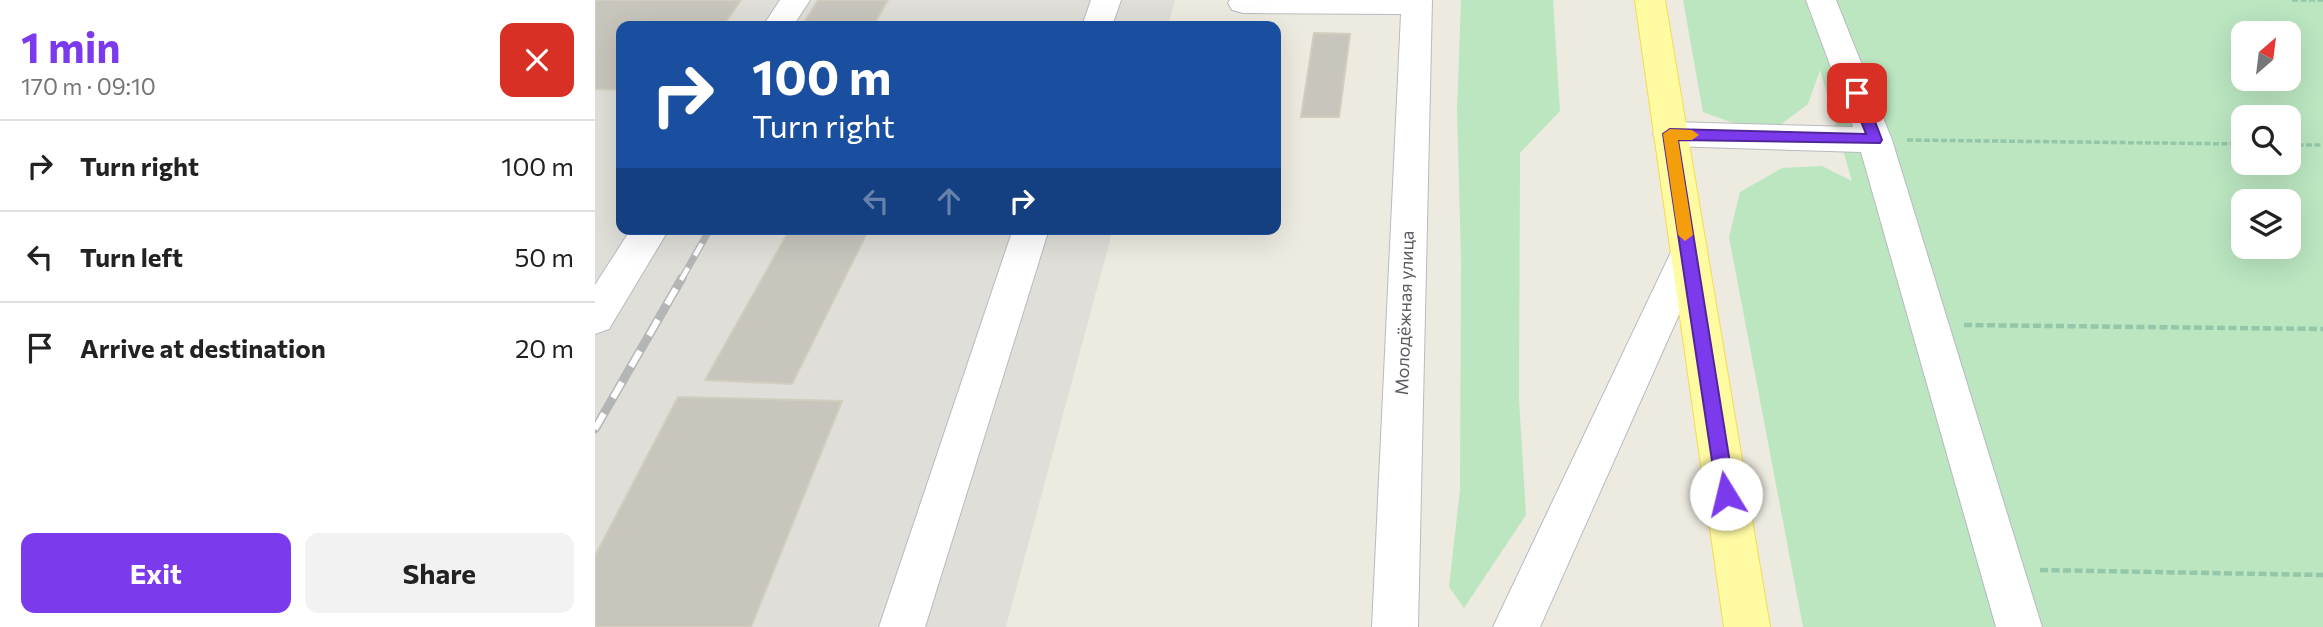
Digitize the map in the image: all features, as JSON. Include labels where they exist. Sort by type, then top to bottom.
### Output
[{"type":"main road","points":[[1650,0],[1747,627]]},
{"type":"street","points":[[781,21],[795,0]]},
{"type":"street","points":[[1099,21],[1106,0]]},
{"type":"street","points":[[1821,0],[1875,140],[2019,627]]},
{"type":"street","points":[[1244,3],[1416,2]]},
{"type":"street","name":"Молодёжная улица","points":[[1395,627],[1416,2]]},
{"type":"street","points":[[1670,134],[1875,140]]},
{"type":"street","points":[[595,318],[647,235]]},
{"type":"street","points":[[902,627],[1029,235]]},
{"type":"street","points":[[1516,627],[1688,254]]},
{"type":"path","points":[[2292,0],[2323,0]]},
{"type":"path","points":[[1875,140],[2231,144]]},
{"type":"path","points":[[2301,145],[2323,145]]},
{"type":"path","points":[[1928,325],[2323,329]]},
{"type":"path","points":[[2001,569],[2323,575]]},
{"type":"shaded area","points":[[595,0],[1175,0],[1169,21],[616,21],[616,235],[1111,235],[1006,627],[595,627]]},
{"type":"green space","points":[[1461,0],[1553,0],[1560,111],[1520,153],[1519,399],[1526,515],[1464,608],[1449,587],[1460,490],[1461,261],[1457,110]]},
{"type":"green space","points":[[1683,0],[2323,0],[2323,627],[1803,627],[1729,237],[1740,192],[1782,168],[1822,166],[1852,181],[1820,70],[1808,104],[1767,135],[1703,112]]},
{"type":"building","points":[[595,0],[741,0],[726,21],[616,21],[616,90],[595,89]]},
{"type":"building","points":[[818,0],[888,0],[876,21],[805,21]]},
{"type":"building","points":[[1314,33],[1350,34],[1339,117],[1301,117]]},
{"type":"building","points":[[787,235],[866,235],[792,384],[705,380]]},
{"type":"building","points":[[678,397],[842,401],[751,627],[595,627],[595,556]]},
{"type":"railway","points":[[681,280],[707,235]]},
{"type":"railway","points":[[595,429],[682,278]]},
{"type":"slow traffic","points":[[1685,235],[1670,134],[1692,135]]},
{"type":"route","points":[[1726,494],[1670,134],[1875,140],[1857,93]]}]
